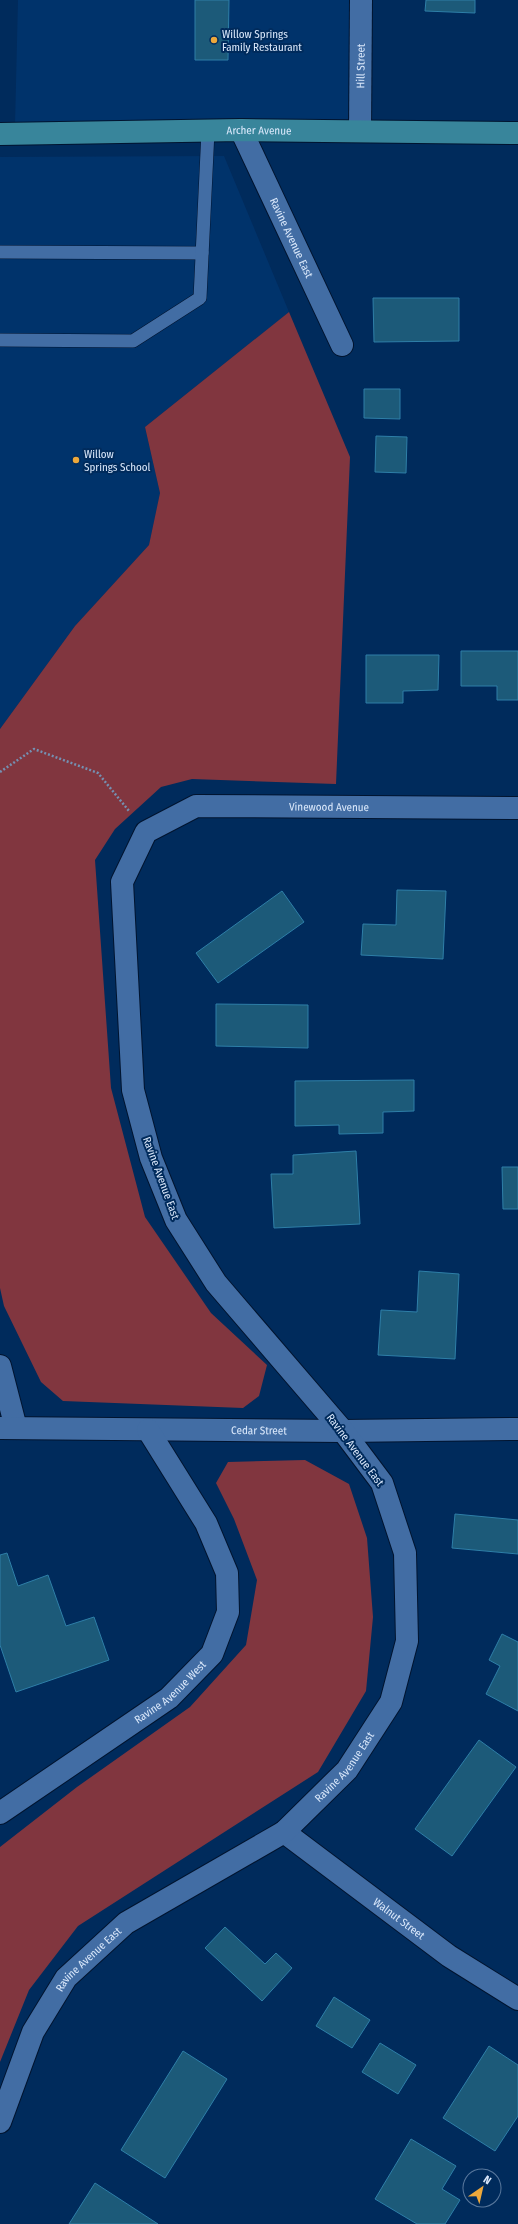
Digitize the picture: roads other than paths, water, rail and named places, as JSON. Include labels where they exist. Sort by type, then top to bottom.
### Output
[{"type":"main road","name":"Archer Avenue","points":[[0,134],[241,130],[518,132]]},
{"type":"street","name":"Hill Street","points":[[360,131],[361,0]]},
{"type":"street","name":"Ravine Avenue East","points":[[241,130],[342,345]]},
{"type":"street","name":"Vinewood Avenue","points":[[146,832],[196,806],[518,808]]},
{"type":"street","name":"Ravine Avenue East","points":[[0,2122],[33,2032],[66,1978],[126,1923],[284,1832],[347,1770],[391,1702],[406,1641],[405,1553],[382,1483],[343,1431],[216,1283],[176,1220],[151,1158],[133,1090],[122,882],[146,832]]},
{"type":"street","points":[[0,1366],[8,1428]]},
{"type":"street","name":"Cedar Street","points":[[8,1428],[343,1431],[518,1429]]},
{"type":"street","name":"Ravine Avenue West","points":[[0,1813],[169,1698],[212,1654],[228,1612],[227,1573],[206,1523],[148,1430]]},
{"type":"street","name":"Walnut Street","points":[[284,1832],[449,1956],[518,1999]]},
{"type":"lane","points":[[0,340],[133,341],[200,298],[208,131]]},
{"type":"lane","points":[[0,252],[202,253]]},
{"type":"place","name":"Willow Springs Family Restaurant","points":[[214,40]]},
{"type":"place","name":"Willow Springs School","points":[[76,460]]}]
